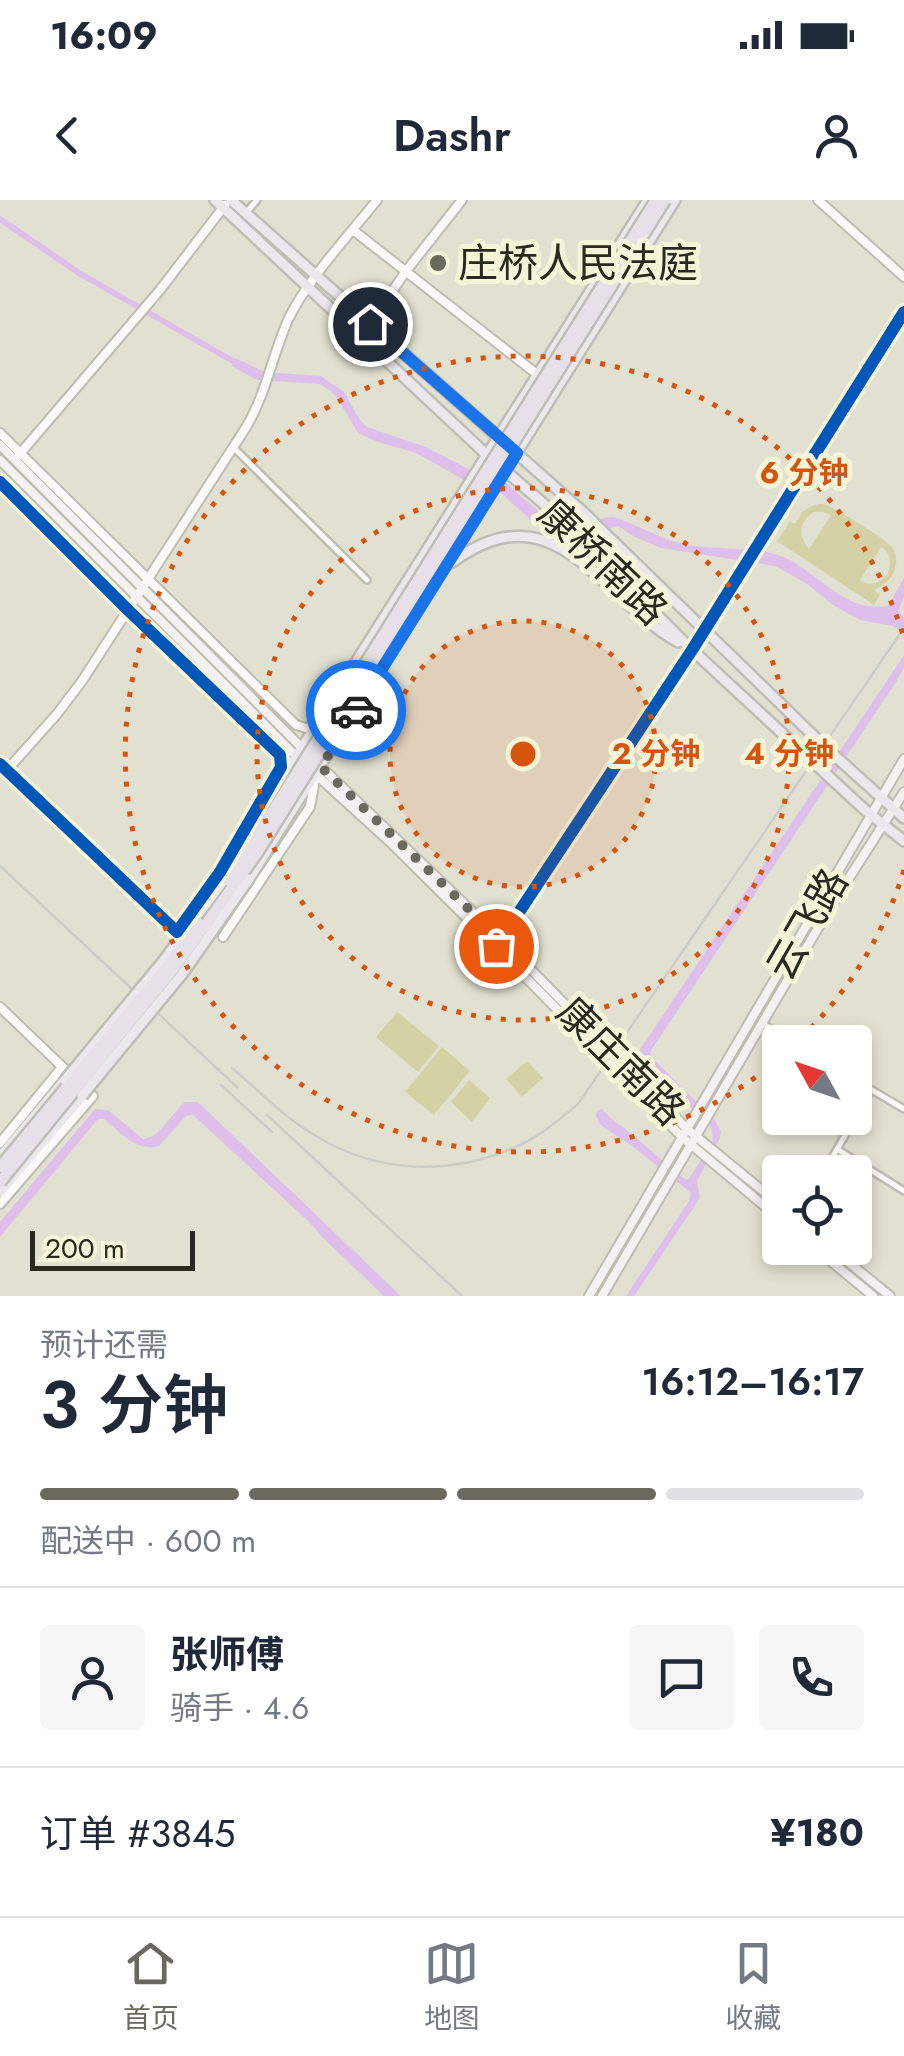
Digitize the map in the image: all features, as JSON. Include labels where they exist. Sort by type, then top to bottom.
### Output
[{"type":"highway","points":[[0,1167],[168,964],[221,893],[656,200]]},
{"type":"highway","points":[[0,1182],[175,968],[257,853],[665,200]]},
{"type":"main road","points":[[0,1156],[164,960],[223,881],[648,200]]},
{"type":"main road","points":[[0,1192],[87,1096],[183,973],[249,879],[675,200]]},
{"type":"main road","name":"康桥南路","points":[[225,202],[246,213],[583,512],[894,810]]},
{"type":"main road","name":"康桥南路","points":[[225,202],[485,459],[559,517],[690,648],[904,841]]},
{"type":"main road","name":"康庄南路","points":[[0,445],[17,456],[139,592]]},
{"type":"main road","name":"康庄南路","points":[[0,460],[498,943],[684,1133],[762,1192]]},
{"type":"main road","points":[[445,568],[471,548],[504,538],[551,541],[650,622],[690,648]]},
{"type":"main road","name":"云飞路","points":[[589,1296],[904,759]]},
{"type":"main road","name":"云飞路","points":[[602,1296],[828,911],[904,792]]},
{"type":"main road","points":[[894,810],[904,818]]},
{"type":"main road","points":[[709,1153],[762,1202]]},
{"type":"main road","points":[[836,1265],[873,1296]]},
{"type":"main road","points":[[852,1265],[890,1296]]},
{"type":"street","points":[[246,213],[257,200]]},
{"type":"street","points":[[1,485],[128,610],[280,755],[281,767],[220,872],[177,932],[4,767],[74,692],[128,610],[258,407],[288,319],[377,200]]},
{"type":"street","points":[[370,324],[462,200]]},
{"type":"street","points":[[818,200],[904,276]]},
{"type":"street","points":[[17,456],[143,310],[225,202]]},
{"type":"street","points":[[354,230],[538,374]]},
{"type":"street","points":[[498,943],[704,629],[904,312]]},
{"type":"street","points":[[0,434],[17,456],[296,725],[317,725]]},
{"type":"street","points":[[233,447],[367,580]]},
{"type":"street","points":[[280,755],[300,753]]},
{"type":"street","points":[[223,937],[310,807],[319,771]]},
{"type":"street","points":[[0,1007],[87,1096],[0,1204]]},
{"type":"street","points":[[0,1143],[62,1067]]},
{"type":"street","points":[[872,1090],[904,1110]]},
{"type":"street","points":[[834,1155],[846,1135]]},
{"type":"street","points":[[837,1150],[904,1191]]},
{"type":"shaded area","points":[[235,358],[265,372],[321,376],[344,392],[367,427],[426,447],[470,470],[505,482],[561,531],[614,517],[679,543],[774,554],[798,565],[846,598],[873,607],[888,606],[904,578],[904,597],[898,611],[904,618],[904,633],[893,626],[860,620],[775,566],[661,548],[618,526],[565,540],[549,537],[502,494],[466,481],[416,453],[358,433],[337,398],[320,384],[257,380],[231,366]]},
{"type":"shaded area","points":[[814,505],[825,505],[891,546],[896,566],[890,578],[874,590],[880,595],[874,605],[777,541],[802,512]],"holes":[[[814,512],[831,515],[809,549],[801,529]],[[881,547],[890,559],[887,575],[874,583],[863,582],[860,580]]]},
{"type":"shaded area","points":[[904,655],[904,668],[896,682],[650,1052],[714,1119],[721,1132],[697,1181],[700,1198],[634,1296],[626,1296],[691,1193],[599,1124],[598,1110],[602,1109],[679,1175],[689,1179],[712,1142],[711,1127],[646,1062],[635,1057]]},
{"type":"shaded area","points":[[397,1012],[439,1046],[418,1072],[376,1037]]},
{"type":"shaded area","points":[[442,1047],[470,1071],[434,1115],[405,1092]]},
{"type":"shaded area","points":[[527,1061],[543,1078],[522,1097],[506,1079]]},
{"type":"shaded area","points":[[469,1080],[490,1098],[472,1122],[451,1102]]},
{"type":"shaded area","points":[[185,1102],[201,1105],[401,1296],[384,1296],[193,1115],[186,1116],[159,1146],[151,1147],[136,1144],[104,1119],[98,1119],[0,1237],[0,1222],[95,1109],[108,1110],[143,1139],[161,1130]]},
{"type":"waterway","points":[[0,219],[79,273],[238,364]]},
{"type":"railway","points":[[232,1068],[316,1136],[340,1149],[391,1164],[417,1167],[470,1162],[537,1136],[578,1104],[904,628]]},
{"type":"railway","points":[[0,866],[238,1088]]},
{"type":"railway","points":[[221,1085],[272,1132]]},
{"type":"railway","points":[[267,1115],[462,1296]]},
{"type":"cycle path","points":[[496,947],[692,650],[904,312]]},
{"type":"cycle path","points":[[0,482],[280,755],[281,767],[220,872],[177,932],[0,764]]},
{"type":"way so far","points":[[356,710],[321,767],[500,939],[496,946]]},
{"type":"place","name":"庄桥人民法庭","points":[[438,263]]},
{"type":"route","points":[[356,710],[517,453],[370,324]]}]
